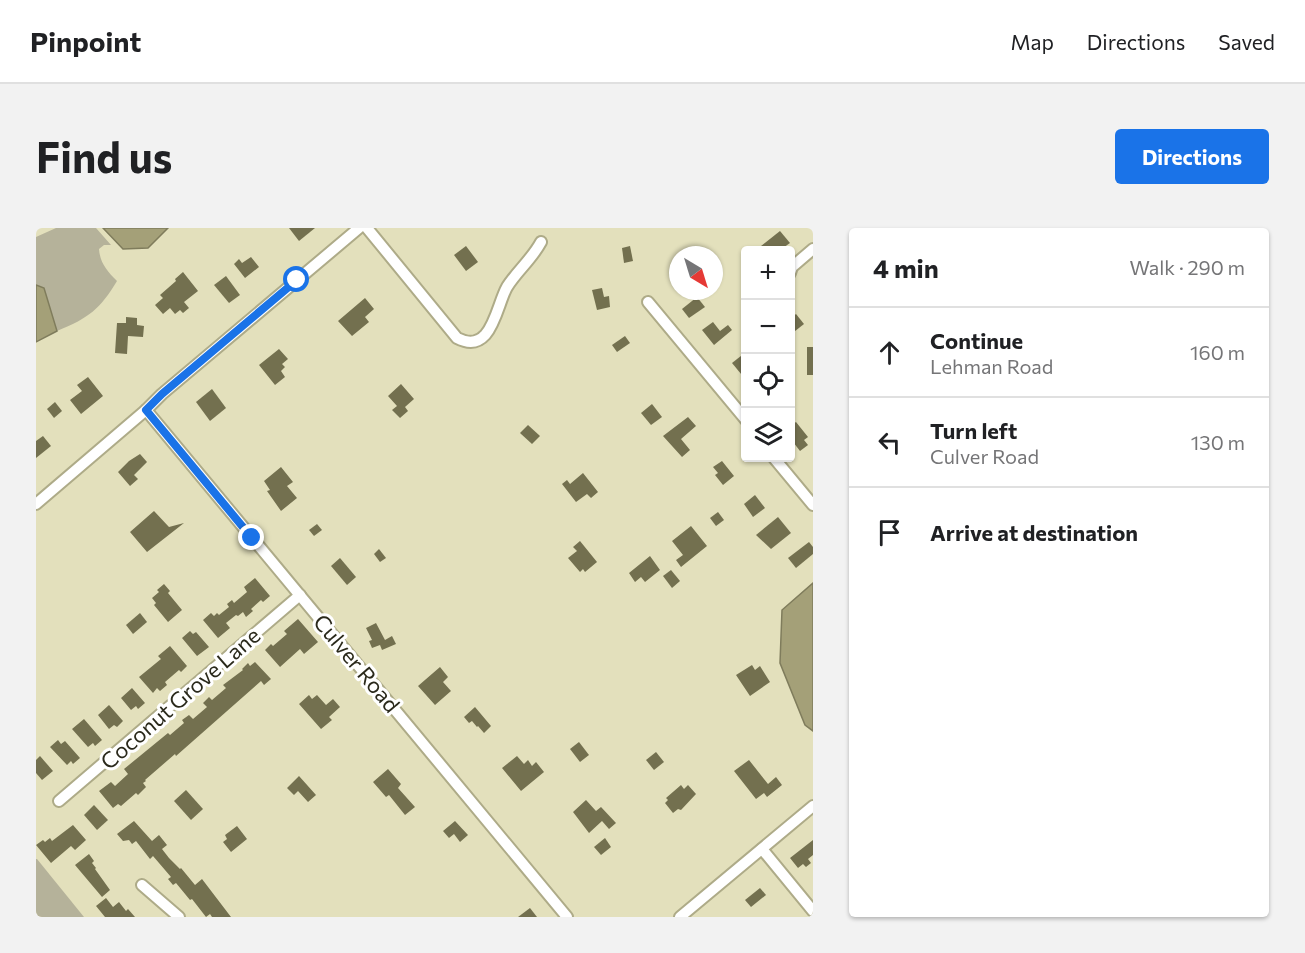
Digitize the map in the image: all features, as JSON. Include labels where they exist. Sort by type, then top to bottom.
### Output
[{"type":"street","points":[[36,504],[359,228]]},
{"type":"street","points":[[367,228],[457,338],[472,342],[479,339],[493,326],[507,288],[541,242]]},
{"type":"street","points":[[795,264],[813,249]]},
{"type":"street","points":[[648,302],[741,414]]},
{"type":"street","name":"Culver Road","points":[[146,410],[567,917]]},
{"type":"street","points":[[777,462],[813,504]]},
{"type":"street","name":"Coconut Grove Lane","points":[[59,801],[300,595]]},
{"type":"street","points":[[680,917],[813,806]]},
{"type":"street","points":[[762,849],[813,911]]},
{"type":"street","points":[[142,885],[179,917]]},
{"type":"shaded area","points":[[56,228],[96,228],[111,245],[104,245],[99,249],[105,266],[117,281],[93,312],[57,331],[44,288],[36,285],[36,237]]},
{"type":"shaded area","points":[[103,228],[168,228],[148,248],[123,249]]},
{"type":"shaded area","points":[[36,285],[44,288],[57,331],[36,342]]},
{"type":"shaded area","points":[[813,583],[813,731],[805,725],[780,663],[782,610]]},
{"type":"shaded area","points":[[37,859],[84,917],[36,917]]},
{"type":"building","points":[[289,228],[315,228],[299,241]]},
{"type":"building","points":[[780,231],[790,243],[786,246],[761,246]]},
{"type":"building","points":[[466,246],[478,262],[466,271],[454,255]]},
{"type":"building","points":[[630,246],[633,261],[624,263],[622,248]]},
{"type":"building","points":[[251,257],[259,267],[245,278],[234,264],[239,259],[242,263]]},
{"type":"building","points":[[183,272],[198,291],[184,302],[189,308],[183,313],[180,310],[175,314],[170,308],[163,314],[155,305],[163,298],[160,295]]},
{"type":"building","points":[[226,276],[240,295],[229,303],[214,285]]},
{"type":"building","points":[[602,288],[604,297],[609,296],[610,307],[597,310],[592,290]]},
{"type":"building","points":[[365,298],[374,309],[365,317],[369,322],[352,336],[338,321]]},
{"type":"building","points":[[693,300],[699,300],[705,307],[689,318],[682,309]]},
{"type":"building","points":[[795,315],[804,324],[795,331]]},
{"type":"building","points":[[126,317],[137,318],[137,325],[144,326],[143,337],[128,336],[127,354],[115,353],[117,323],[126,323]]},
{"type":"building","points":[[713,322],[720,331],[728,325],[732,330],[714,345],[702,330]]},
{"type":"building","points":[[625,336],[630,343],[617,352],[612,345]]},
{"type":"building","points":[[807,347],[813,347],[813,375],[807,375]]},
{"type":"building","points":[[279,349],[288,359],[282,364],[285,367],[281,371],[285,377],[275,385],[259,365]]},
{"type":"building","points":[[741,356],[741,374],[732,363]]},
{"type":"building","points":[[88,377],[103,396],[81,414],[70,400],[82,391],[77,385]]},
{"type":"building","points":[[401,384],[414,399],[405,407],[408,411],[400,418],[392,410],[397,406],[388,396]]},
{"type":"building","points":[[212,389],[226,408],[210,421],[196,402]]},
{"type":"building","points":[[55,402],[62,411],[54,418],[47,409]]},
{"type":"building","points":[[652,404],[662,417],[651,425],[641,413]]},
{"type":"building","points":[[688,417],[696,426],[681,439],[690,450],[682,457],[663,436]]},
{"type":"building","points":[[795,423],[808,437],[804,440],[808,445],[800,451],[795,444]]},
{"type":"building","points":[[528,425],[540,436],[532,444],[520,433]]},
{"type":"building","points":[[43,436],[51,446],[36,458],[36,441]]},
{"type":"building","points":[[140,454],[147,462],[134,475],[138,479],[130,486],[118,472]]},
{"type":"building","points":[[722,461],[734,476],[723,485],[715,475],[718,473],[713,467]]},
{"type":"building","points":[[281,467],[293,482],[287,486],[297,498],[281,511],[267,491],[270,490],[264,481]]},
{"type":"building","points":[[583,473],[598,492],[591,498],[587,494],[576,502],[562,484],[567,480],[570,484]]},
{"type":"building","points":[[755,495],[765,508],[753,517],[744,504]]},
{"type":"building","points":[[154,511],[169,527],[184,523],[147,552],[130,532]]},
{"type":"building","points":[[718,512],[724,520],[716,526],[710,518]]},
{"type":"building","points":[[778,517],[791,533],[771,549],[756,535]]},
{"type":"building","points":[[317,524],[322,530],[314,536],[309,530]]},
{"type":"building","points":[[691,526],[707,546],[681,567],[676,560],[683,555],[672,541]]},
{"type":"building","points":[[580,541],[597,562],[585,572],[583,569],[580,572],[568,558],[577,551],[573,547]]},
{"type":"building","points":[[809,542],[813,547],[813,554],[796,568],[788,558]]},
{"type":"building","points":[[379,549],[386,558],[380,562],[374,554]]},
{"type":"building","points":[[650,556],[660,570],[645,582],[641,577],[635,582],[629,573]]},
{"type":"building","points":[[340,558],[356,577],[347,585],[331,566]]},
{"type":"building","points":[[671,570],[680,581],[672,588],[663,576]]},
{"type":"building","points":[[255,578],[270,596],[263,602],[261,600],[246,617],[243,612],[226,623],[230,628],[218,638],[203,620],[211,613],[214,616],[217,613],[219,615],[229,607],[227,604],[232,600],[234,603],[247,592],[244,587]]},
{"type":"building","points":[[164,584],[170,591],[168,593],[182,610],[168,622],[154,605],[156,603],[152,598]]},
{"type":"building","points":[[140,613],[147,622],[133,634],[126,625]]},
{"type":"building","points":[[298,619],[318,642],[304,654],[300,649],[280,667],[265,650],[287,634],[284,631]]},
{"type":"building","points":[[376,623],[385,640],[392,636],[396,644],[382,650],[380,645],[372,648],[369,641],[372,640],[366,628]]},
{"type":"building","points":[[190,631],[193,634],[196,632],[209,647],[197,656],[182,638]]},
{"type":"building","points":[[170,646],[187,666],[165,682],[167,685],[160,691],[157,688],[153,693],[139,677],[161,659],[158,656]]},
{"type":"building","points":[[255,662],[271,679],[264,685],[261,681],[176,756],[175,754],[145,780],[143,783],[146,787],[138,795],[136,793],[121,806],[118,804],[113,808],[99,791],[111,782],[115,786],[128,774],[124,769],[168,733],[170,735],[184,723],[182,720],[189,715],[193,719],[207,707],[203,703],[209,697],[212,700],[226,688],[223,685],[243,670],[248,663],[250,666]]},
{"type":"building","points":[[752,665],[755,670],[760,666],[770,682],[750,696],[736,675]]},
{"type":"building","points":[[440,667],[448,677],[443,682],[451,691],[435,705],[418,686]]},
{"type":"building","points":[[132,688],[145,703],[138,709],[136,706],[131,710],[121,698]]},
{"type":"building","points":[[309,695],[312,699],[317,695],[326,705],[333,699],[340,707],[329,717],[332,720],[321,729],[299,704]]},
{"type":"building","points":[[109,705],[123,721],[117,727],[114,725],[109,729],[98,715]]},
{"type":"building","points":[[475,707],[491,726],[484,733],[472,721],[469,723],[464,717]]},
{"type":"building","points":[[84,719],[102,740],[95,746],[93,743],[88,747],[72,729]]},
{"type":"building","points":[[58,740],[61,744],[65,741],[80,758],[73,764],[71,761],[67,765],[50,747]]},
{"type":"building","points":[[579,742],[589,755],[580,762],[570,749]]},
{"type":"building","points":[[656,752],[664,762],[654,770],[646,760]]},
{"type":"building","points":[[40,756],[53,771],[42,780],[36,773],[36,760]]},
{"type":"building","points":[[517,756],[524,764],[528,760],[532,766],[536,762],[544,772],[521,791],[502,768]]},
{"type":"building","points":[[749,760],[768,784],[776,777],[782,785],[767,797],[764,793],[756,799],[734,771]]},
{"type":"building","points":[[388,769],[401,784],[398,788],[415,807],[405,815],[389,795],[386,797],[373,782]]},
{"type":"building","points":[[299,776],[316,795],[308,802],[298,791],[294,795],[287,788]]},
{"type":"building","points":[[681,785],[684,789],[688,785],[696,794],[681,810],[678,809],[673,813],[665,803],[668,800],[666,798]]},
{"type":"building","points":[[186,790],[203,809],[191,820],[174,801]]},
{"type":"building","points":[[586,800],[596,811],[601,807],[616,823],[609,829],[602,821],[589,833],[573,812]]},
{"type":"building","points":[[94,805],[108,820],[97,830],[84,815]]},
{"type":"building","points":[[134,821],[152,841],[159,835],[167,845],[162,849],[169,858],[195,885],[202,879],[231,917],[212,917],[210,914],[206,917],[176,883],[173,885],[168,879],[171,877],[153,856],[150,859],[136,841],[132,844],[129,840],[123,841],[117,834]]},
{"type":"building","points":[[455,821],[468,835],[460,842],[454,834],[449,838],[443,831]]},
{"type":"building","points":[[73,825],[86,840],[75,850],[71,846],[51,863],[36,845],[50,838],[52,841]]},
{"type":"building","points":[[237,826],[247,839],[231,852],[223,842],[227,839],[225,835]]},
{"type":"building","points":[[605,838],[611,847],[601,855],[594,847]]},
{"type":"building","points":[[813,840],[813,855],[808,859],[811,863],[806,867],[803,864],[798,868],[790,858]]},
{"type":"building","points":[[89,854],[94,861],[92,863],[95,869],[110,890],[102,897],[75,865]]},
{"type":"building","points":[[760,888],[766,895],[751,907],[745,900]]},
{"type":"building","points":[[106,898],[113,907],[119,902],[135,917],[105,917],[96,906]]},
{"type":"building","points":[[530,908],[537,917],[518,917]]},
{"type":"route","points":[[252,538],[146,410],[297,280]]}]
